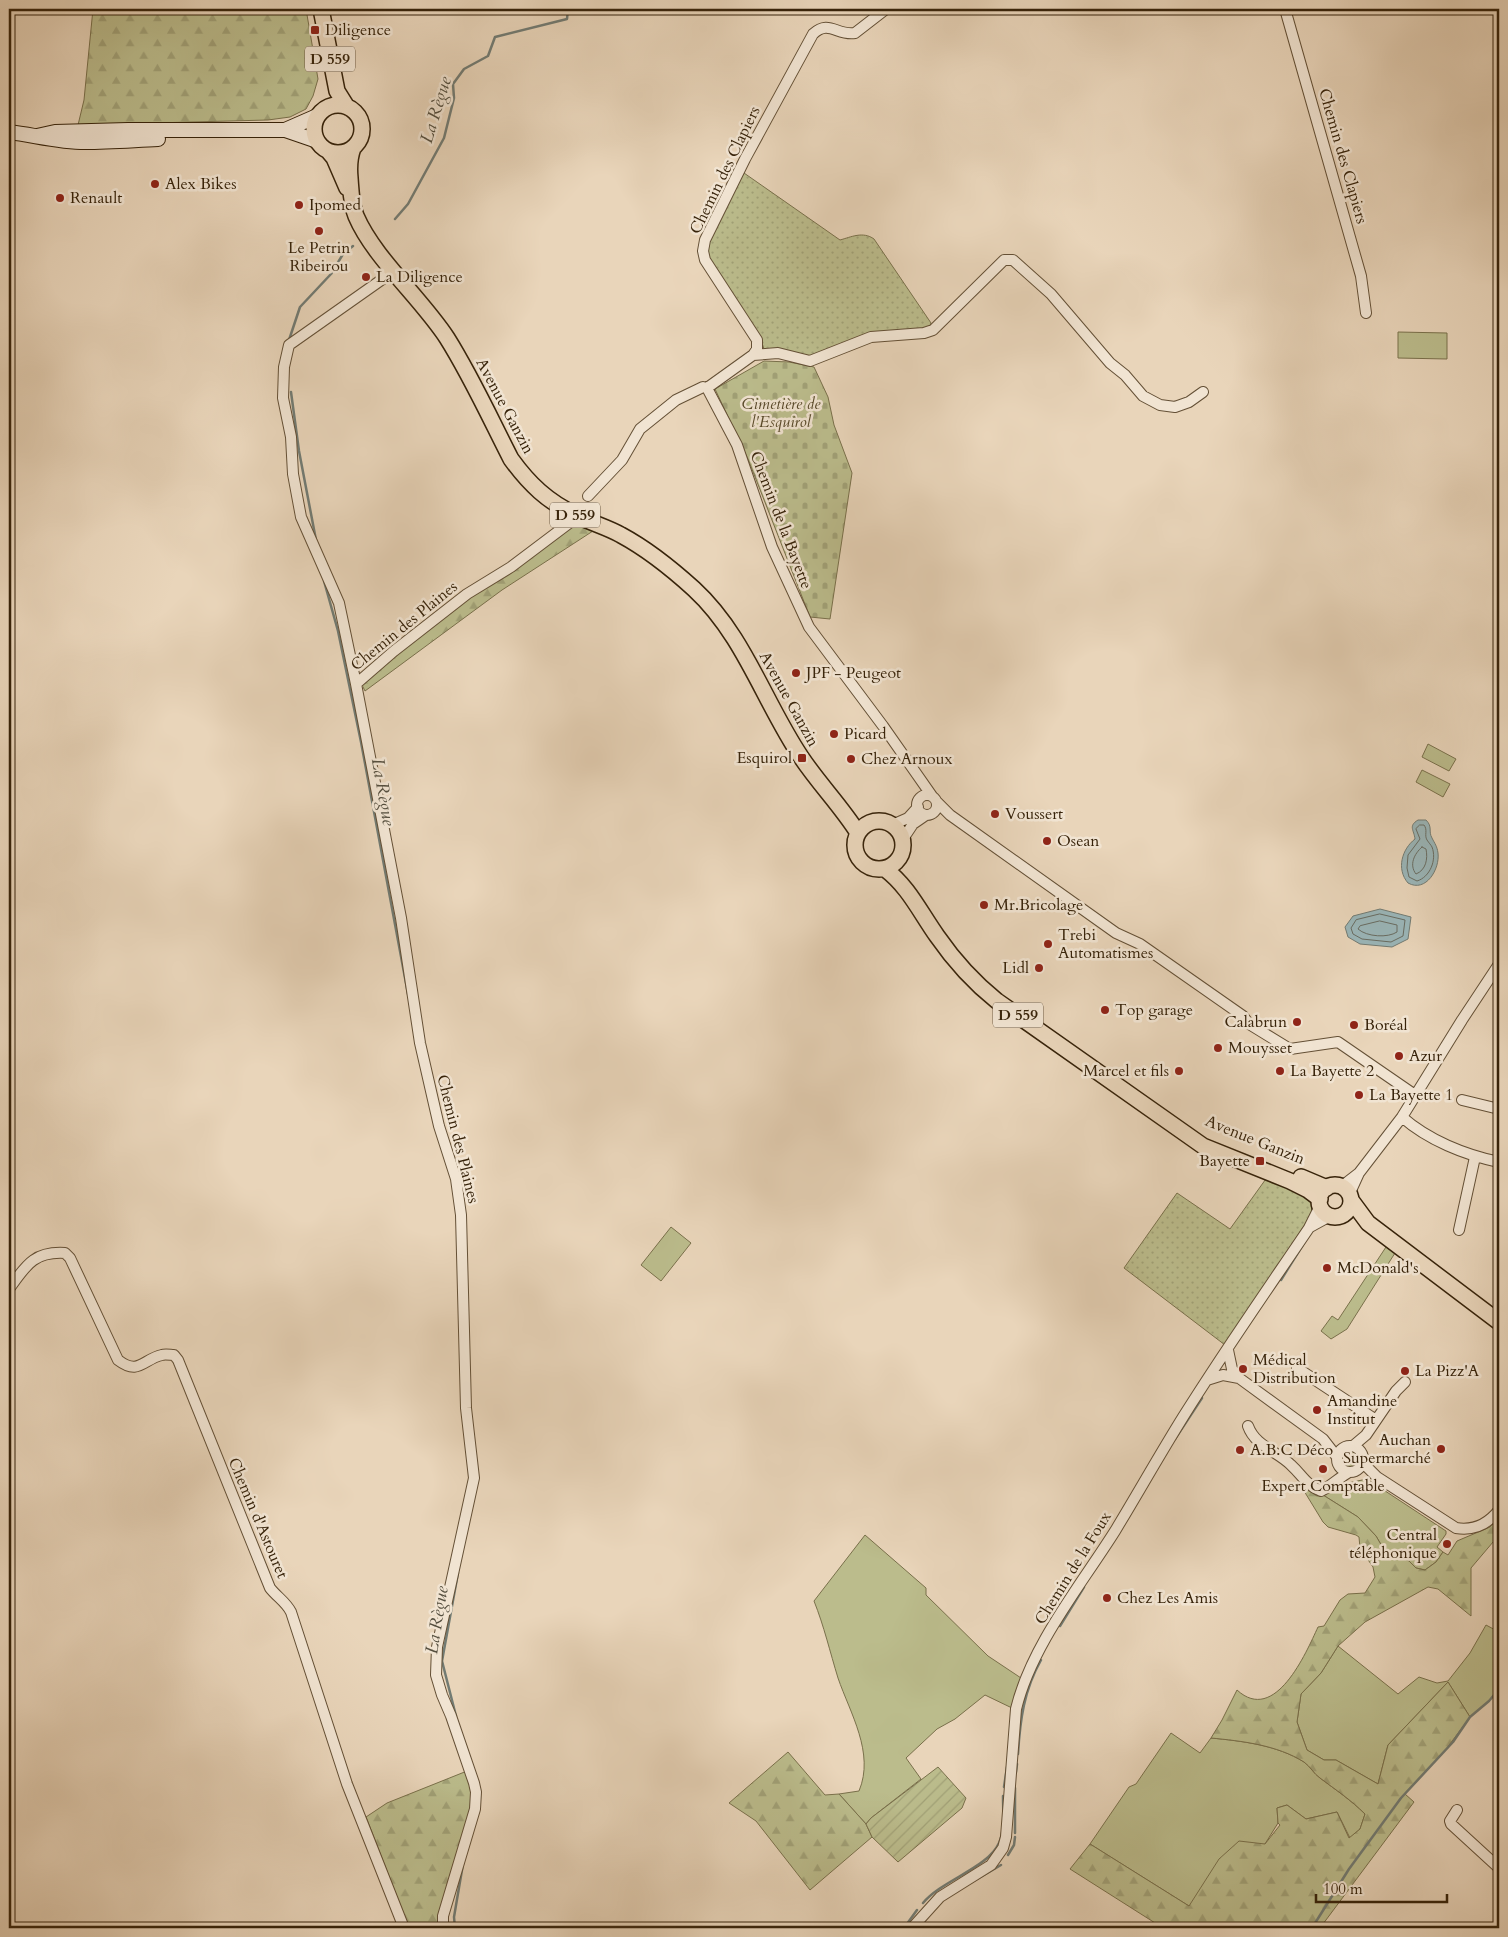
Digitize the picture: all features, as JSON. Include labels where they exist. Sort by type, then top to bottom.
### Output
[{"type":"main road","name":"D 559","points":[[310,9],[327,92],[321,113]]},
{"type":"main road","name":"D 559","points":[[321,9],[337,91],[347,107]]},
{"type":"main road","points":[[9,132],[56,140],[85,142],[166,138],[201,131],[285,130],[317,141],[329,152],[337,153],[353,148],[358,143],[362,129],[358,116],[347,107],[340,105],[285,130]]},
{"type":"main road","points":[[317,141],[314,129],[321,113]]},
{"type":"main road","name":"Avenue Ganzin","points":[[351,198],[349,167],[353,148]]},
{"type":"main road","name":"Avenue Ganzin","points":[[329,152],[334,158],[362,228],[443,332],[461,360],[511,459],[546,498],[576,516],[621,534],[679,576],[713,609],[743,651],[802,758],[858,833]]},
{"type":"main road","name":"Avenue Ganzin","points":[[833,798],[870,823]]},
{"type":"main road","points":[[885,822],[892,825],[897,829],[902,840],[901,856],[896,862],[884,869],[869,868],[860,861],[855,849],[858,833],[870,823],[885,822]]},
{"type":"main road","name":"Avenue Ganzin","points":[[901,856],[915,900]]},
{"type":"main road","name":"Avenue Ganzin","points":[[884,869],[894,876],[915,900],[952,957],[966,974],[982,988],[1146,1105],[1210,1143],[1335,1201]]},
{"type":"main road","points":[[1335,1201],[1368,1223],[1499,1322]]},
{"type":"street","name":"Chemin des Clapiers","points":[[753,355],[757,349],[757,340],[705,260],[703,251],[705,240],[745,159],[813,34],[818,29],[825,27],[849,34],[855,33],[886,9]]},
{"type":"street","name":"Chemin des Clapiers","points":[[1285,9],[1361,276],[1366,313]]},
{"type":"street","points":[[588,496],[622,460],[640,429],[676,400],[707,388],[753,355],[778,353],[810,361],[871,337],[924,333],[933,330],[1004,260],[1013,260],[1051,294],[1110,363],[1125,375],[1143,396],[1160,405],[1175,407],[1189,402],[1202,392]]},
{"type":"street","points":[[356,684],[340,604],[301,517],[293,474],[291,437],[284,398],[284,367],[289,345],[394,271]]},
{"type":"street","name":"Chemin de la Bayette","points":[[707,388],[737,445],[772,547],[809,627],[921,779],[928,805]]},
{"type":"street","name":"Chemin des Plaines","points":[[443,1928],[443,1916],[476,1809],[474,1783],[436,1675],[437,1647],[474,1478],[466,1408],[461,1215],[456,1179],[439,1126],[420,1043],[402,918],[356,684],[428,624],[472,591],[533,551],[576,516]]},
{"type":"street","points":[[928,805],[950,815],[1116,933],[1140,944],[1243,1016],[1249,1024],[1290,1049],[1338,1042],[1415,1095]]},
{"type":"street","points":[[892,825],[908,818],[928,805]]},
{"type":"street","points":[[902,840],[928,805]]},
{"type":"street","name":"Chemin de la Foux","points":[[912,1928],[940,1897],[991,1865],[1003,1848],[1008,1823],[1016,1709],[1028,1673],[1059,1616],[1115,1531],[1210,1376],[1309,1228],[1359,1173],[1402,1117],[1499,964]]},
{"type":"street","points":[[1462,1100],[1499,1109]]},
{"type":"street","points":[[1402,1117],[1416,1129],[1475,1157],[1499,1161]]},
{"type":"street","points":[[1459,1230],[1475,1157]]},
{"type":"street","name":"Chemin d'Astouret","points":[[9,1289],[28,1263],[39,1255],[65,1253],[70,1258],[118,1360],[126,1366],[135,1368],[162,1354],[174,1355],[178,1360],[270,1588],[286,1604],[291,1612],[347,1784],[404,1928]]},
{"type":"street","points":[[1228,1350],[1232,1369],[1239,1378],[1323,1439],[1355,1458],[1377,1477],[1456,1528],[1464,1529],[1488,1522],[1499,1510]]},
{"type":"street","points":[[1221,1359],[1226,1375]]},
{"type":"street","points":[[1297,1368],[1376,1420]]},
{"type":"street","points":[[1210,1376],[1226,1375],[1239,1378]]},
{"type":"street","points":[[1248,1426],[1256,1439],[1291,1465],[1310,1486],[1321,1491],[1329,1487],[1355,1458],[1366,1435],[1396,1391],[1405,1382]]},
{"type":"street","points":[[1323,1439],[1343,1470],[1355,1458]]},
{"type":"street","points":[[1335,1480],[1340,1450],[1355,1458]]},
{"type":"street","points":[[1457,1810],[1450,1821],[1451,1824],[1499,1868]]},
{"type":"green space","points":[[93,9],[306,9],[318,79],[313,96],[306,109],[290,117],[268,120],[78,125],[84,100]]},
{"type":"green space","points":[[744,173],[840,240],[861,235],[874,239],[931,323],[926,335],[869,339],[823,359],[767,358],[761,340],[708,258],[709,236]]},
{"type":"green space","points":[[1398,332],[1447,333],[1447,359],[1398,358]]},
{"type":"green space","name":"Cimetière de l'Esquirol","points":[[764,361],[789,362],[814,367],[828,397],[834,425],[852,473],[830,619],[810,617],[748,459],[715,389]]},
{"type":"green space","points":[[569,518],[593,531],[502,590],[365,691],[358,677],[522,557]]},
{"type":"green space","points":[[1428,744],[1456,759],[1449,771],[1422,757]]},
{"type":"green space","points":[[1422,770],[1450,784],[1443,797],[1416,782]]},
{"type":"green space","points":[[1268,1176],[1307,1194],[1312,1206],[1311,1215],[1225,1345],[1124,1268],[1177,1193],[1230,1229]]},
{"type":"green space","points":[[671,1227],[691,1243],[661,1281],[641,1265]]},
{"type":"green space","points":[[1386,1247],[1395,1253],[1347,1329],[1331,1339],[1321,1331],[1332,1316],[1338,1320]]},
{"type":"green space","points":[[1346,1450],[1354,1450],[1359,1455],[1357,1466],[1346,1468],[1341,1463],[1341,1455]]},
{"type":"green space","points":[[1367,1479],[1446,1531],[1437,1547],[1443,1552],[1436,1562],[1425,1570],[1416,1568],[1409,1561],[1383,1548],[1376,1536],[1358,1517],[1323,1495],[1343,1484]]},
{"type":"green space","points":[[1301,1486],[1317,1496],[1323,1495],[1358,1517],[1376,1536],[1383,1548],[1409,1561],[1416,1568],[1425,1570],[1436,1562],[1443,1552],[1448,1555],[1457,1541],[1490,1527],[1499,1516],[1499,1535],[1471,1568],[1471,1616],[1438,1589],[1428,1587],[1365,1622],[1338,1646],[1321,1673],[1301,1694],[1297,1722],[1307,1750],[1324,1760],[1336,1760],[1378,1784],[1388,1745],[1448,1682],[1470,1717],[1444,1752],[1405,1794],[1414,1802],[1320,1928],[1163,1928],[1070,1869],[1090,1844],[1189,1906],[1219,1859],[1239,1841],[1265,1844],[1280,1825],[1278,1823],[1277,1808],[1287,1805],[1306,1819],[1337,1812],[1349,1838],[1360,1829],[1365,1814],[1294,1756],[1259,1745],[1211,1738],[1237,1690],[1251,1698],[1264,1699],[1276,1692],[1297,1668],[1318,1627],[1324,1626],[1340,1600],[1348,1594],[1365,1593],[1375,1577],[1373,1567],[1360,1548],[1359,1537],[1328,1527]]},
{"type":"green space","points":[[865,1535],[926,1588],[926,1595],[988,1656],[1021,1678],[1012,1708],[985,1695],[955,1719],[937,1729],[906,1758],[921,1779],[866,1824],[839,1794],[859,1791],[863,1777],[863,1748],[838,1678],[814,1601]]},
{"type":"green space","points":[[1486,1625],[1499,1632],[1499,1689],[1489,1701],[1470,1717],[1448,1682],[1388,1745],[1378,1784],[1336,1760],[1324,1760],[1307,1750],[1297,1722],[1301,1694],[1321,1673],[1338,1646],[1398,1694],[1419,1677],[1437,1683],[1448,1681],[1470,1653]]},
{"type":"green space","points":[[1171,1733],[1200,1753],[1211,1738],[1259,1745],[1294,1756],[1365,1814],[1360,1829],[1350,1838],[1337,1812],[1306,1819],[1287,1805],[1277,1808],[1278,1823],[1265,1844],[1189,1906],[1090,1844],[1129,1787],[1136,1784]]},
{"type":"green space","points":[[788,1752],[825,1795],[839,1794],[866,1824],[872,1837],[810,1890],[756,1821],[729,1803]]},
{"type":"green space","points":[[938,1767],[966,1798],[962,1808],[898,1862],[872,1837],[866,1824],[871,1818]]},
{"type":"green space","points":[[467,1771],[472,1805],[441,1928],[409,1928],[366,1817],[387,1803]]},
{"type":"water","points":[[1418,820],[1426,820],[1429,825],[1431,836],[1438,851],[1438,859],[1437,866],[1430,878],[1421,885],[1415,885],[1408,883],[1404,878],[1402,860],[1410,843],[1415,839],[1412,826]]},
{"type":"water","points":[[1380,909],[1411,917],[1408,939],[1392,947],[1360,944],[1348,937],[1345,927],[1353,916]]},
{"type":"waterway","name":"La Règue","points":[[395,219],[408,204],[444,138],[454,98],[453,84],[464,69],[488,56],[495,37],[567,19],[568,9]]},
{"type":"waterway","name":"La Règue","points":[[289,340],[300,307],[331,274],[343,254],[353,246]]},
{"type":"waterway","name":"La Règue","points":[[291,392],[299,451],[316,540]]},
{"type":"waterway","name":"La Règue","points":[[324,581],[338,631],[361,742],[408,994]]},
{"type":"waterway","points":[[1281,1280],[1304,1243]]},
{"type":"waterway","points":[[1175,1439],[1202,1398]]},
{"type":"waterway","name":"La Règue","points":[[456,1716],[442,1661],[458,1573]]},
{"type":"waterway","points":[[1060,1626],[1084,1587]]},
{"type":"waterway","points":[[1018,1754],[1024,1706],[1035,1671],[1041,1660]]},
{"type":"waterway","points":[[1312,1928],[1349,1869],[1401,1798],[1453,1742],[1470,1717],[1489,1701],[1499,1689]]},
{"type":"waterway","points":[[1016,1772],[1017,1764]]},
{"type":"waterway","points":[[1004,1787],[1007,1767]]},
{"type":"waterway","points":[[1015,1788],[1015,1833]]},
{"type":"waterway","points":[[923,1903],[941,1887],[975,1867],[993,1852],[999,1843],[1002,1832],[1003,1796]]},
{"type":"waterway","points":[[1008,1855],[1014,1845],[1015,1837]]},
{"type":"waterway","name":"La Règue","points":[[455,1928],[454,1917],[463,1864]]},
{"type":"waterway","points":[[972,1882],[1001,1865]]},
{"type":"waterway","points":[[904,1928],[917,1910]]},
{"type":"place","name":"Diligence","points":[[315,30]]},
{"type":"place","name":"Alex Bikes","points":[[155,184]]},
{"type":"place","name":"Renault","points":[[60,198]]},
{"type":"place","name":"Ipomed","points":[[299,205]]},
{"type":"place","name":"Le Petrin Ribeirou","points":[[319,231]]},
{"type":"place","name":"La Diligence","points":[[366,277]]},
{"type":"place","name":"JPF - Peugeot","points":[[796,673]]},
{"type":"place","name":"Picard","points":[[834,734]]},
{"type":"place","name":"Esquirol","points":[[802,758]]},
{"type":"place","name":"Chez Arnoux","points":[[851,759]]},
{"type":"place","name":"Voussert","points":[[995,814]]},
{"type":"place","name":"Osean","points":[[1047,841]]},
{"type":"place","name":"Mr.Bricolage","points":[[984,905]]},
{"type":"place","name":"Trebi Automatismes","points":[[1048,944]]},
{"type":"place","name":"Lidl","points":[[1039,968]]},
{"type":"place","name":"Top garage","points":[[1105,1010]]},
{"type":"place","name":"Calabrun","points":[[1297,1022]]},
{"type":"place","name":"Boréal","points":[[1354,1025]]},
{"type":"place","name":"Mouysset","points":[[1218,1048]]},
{"type":"place","name":"Azur","points":[[1399,1056]]},
{"type":"place","name":"Marcel et fils","points":[[1179,1071]]},
{"type":"place","name":"La Bayette 2","points":[[1280,1071]]},
{"type":"place","name":"La Bayette 1","points":[[1359,1095]]},
{"type":"place","name":"Bayette","points":[[1260,1161]]},
{"type":"place","name":"McDonald's","points":[[1327,1268]]},
{"type":"place","name":"Médical Distribution","points":[[1243,1369]]},
{"type":"place","name":"La Pizz'A","points":[[1405,1371]]},
{"type":"place","name":"Amandine Institut","points":[[1317,1410]]},
{"type":"place","name":"Auchan Supermarché","points":[[1441,1449]]},
{"type":"place","name":"A.B.C Déco","points":[[1240,1450]]},
{"type":"place","name":"Expert Comptable","points":[[1323,1469]]},
{"type":"place","name":"Central téléphonique","points":[[1447,1544]]},
{"type":"place","name":"Chez Les Amis","points":[[1107,1598]]}]
